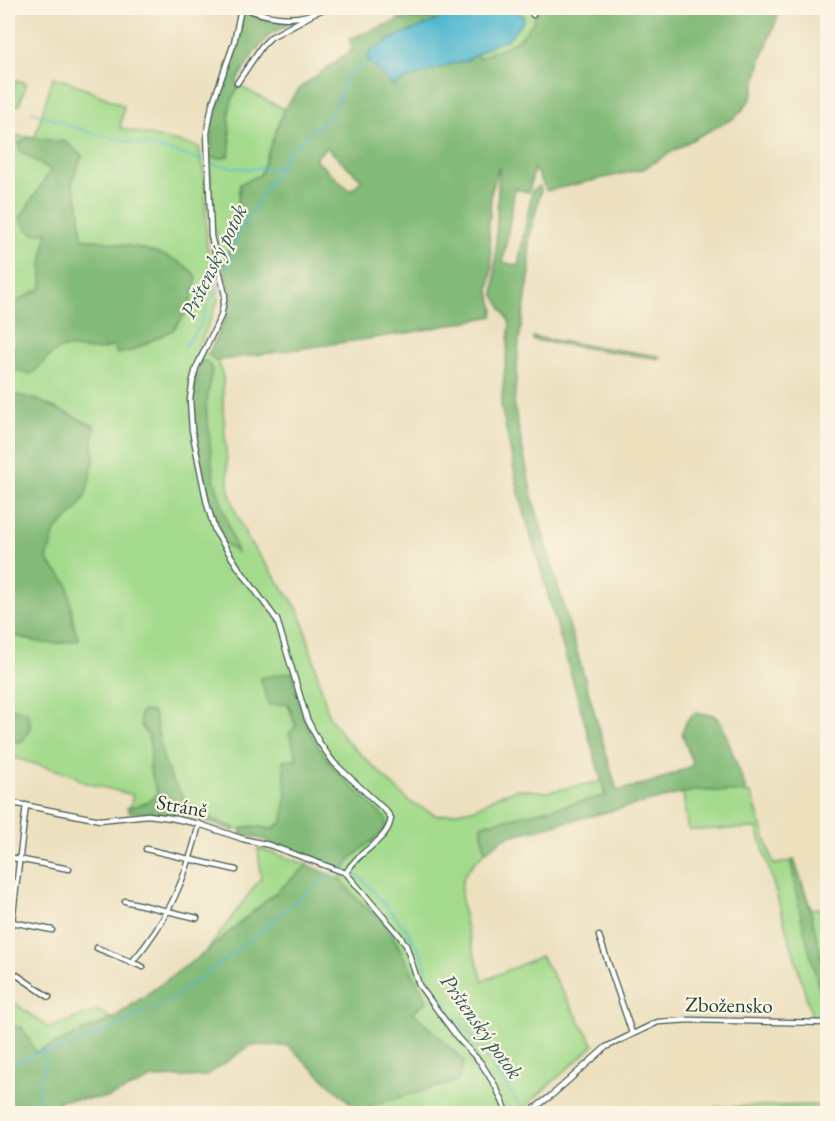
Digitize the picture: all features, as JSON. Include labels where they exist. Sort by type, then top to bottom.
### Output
[{"type":"street","points":[[310,16],[277,17],[242,8],[234,43],[212,105],[207,134],[211,237],[223,284],[224,307],[196,368],[191,391],[192,430],[207,504],[215,531],[225,549],[277,620],[307,719],[319,742],[334,763],[391,818],[390,827],[384,835],[352,862],[346,873],[406,945],[419,984],[457,1037],[481,1063],[508,1113]]},
{"type":"street","points":[[237,83],[262,46],[271,37],[326,8]]},
{"type":"street","points":[[531,8],[532,15]]},
{"type":"street","name":"Stráně","points":[[8,802],[100,820],[120,820],[148,815],[199,824],[269,845],[346,873]]},
{"type":"street","points":[[8,934],[12,922],[26,806]]},
{"type":"street","points":[[132,962],[169,911],[191,860],[199,824]]},
{"type":"street","points":[[146,849],[236,870]]},
{"type":"street","points":[[8,857],[69,869]]},
{"type":"street","points":[[125,901],[196,918]]},
{"type":"street","points":[[12,922],[52,930]]},
{"type":"street","points":[[599,936],[632,1033]]},
{"type":"street","points":[[97,948],[143,967]]},
{"type":"street","points":[[8,969],[49,997]]},
{"type":"street","name":"Zbožensko","points":[[527,1113],[552,1095],[592,1057],[648,1025],[665,1021],[828,1023]]},
{"type":"green space","points":[[396,8],[536,8],[538,10],[522,37],[478,58],[433,18],[399,20]]},
{"type":"green space","points":[[536,8],[781,8],[761,60],[752,97],[741,112],[643,169],[547,191],[534,168],[529,192],[515,189],[503,262],[518,266],[532,191],[539,186],[541,190],[529,239],[530,272],[519,341],[514,405],[532,496],[617,791],[659,780],[693,765],[682,733],[686,722],[694,713],[714,715],[722,724],[747,793],[698,790],[683,793],[506,837],[485,852],[481,825],[606,796],[520,498],[501,405],[510,323],[494,295],[499,167],[491,193],[490,218],[488,219],[492,268],[489,290],[494,309],[493,316],[408,333],[215,361],[209,353],[226,316],[230,296],[223,265],[234,240],[240,184],[260,175],[284,109],[301,87],[352,50],[349,39],[399,20],[433,18],[478,58],[522,37],[538,10]],"holes":[[[326,147],[362,180],[350,191],[315,159]]]},
{"type":"green space","points":[[244,12],[272,20],[298,20],[271,33],[253,54],[236,82],[239,86],[229,113],[229,155],[224,158],[210,158],[213,116],[238,41]]},
{"type":"green space","points":[[53,77],[124,106],[120,128],[199,147],[205,177],[207,245],[218,301],[199,347],[219,363],[223,378],[229,490],[248,540],[296,606],[303,622],[329,716],[344,738],[410,802],[438,816],[476,808],[498,796],[518,789],[547,792],[602,781],[605,796],[481,825],[485,852],[468,870],[462,883],[461,896],[466,926],[483,981],[541,956],[594,1045],[518,1113],[368,1113],[369,1106],[458,1081],[412,1012],[427,1001],[389,928],[353,895],[342,880],[335,863],[260,836],[208,821],[156,812],[129,812],[133,795],[83,782],[73,775],[8,756],[8,146],[18,136],[35,137]]},
{"type":"green space","points":[[16,80],[26,83],[19,106],[9,103]]},
{"type":"green space","points":[[239,86],[284,109],[260,175],[240,184],[234,240],[222,265],[216,231],[213,229],[210,158],[224,158],[231,141],[227,117],[231,98]]},
{"type":"green space","points":[[34,138],[66,142],[82,156],[72,181],[79,204],[82,238],[127,245],[161,254],[188,268],[197,278],[188,311],[173,330],[131,351],[117,354],[114,346],[100,350],[67,348],[51,354],[33,372],[27,374],[12,367],[16,341],[8,329],[8,312],[20,299],[42,288],[42,263],[47,232],[35,234],[26,228],[20,218],[51,170],[20,151],[19,143]]},
{"type":"green space","points":[[533,337],[660,356],[659,359],[533,340]]},
{"type":"green space","points":[[202,360],[207,362],[212,369],[206,406],[214,478],[237,553],[226,544],[220,533],[213,517],[202,475],[193,400]]},
{"type":"green space","points":[[17,395],[35,399],[95,426],[94,460],[86,494],[79,507],[55,531],[47,559],[68,585],[74,627],[79,639],[70,642],[43,643],[8,633],[8,401]]},
{"type":"green space","points":[[292,672],[301,712],[319,747],[339,773],[387,820],[384,831],[350,859],[345,869],[255,837],[240,835],[243,828],[253,826],[271,829],[283,822],[286,793],[283,760],[297,759],[289,733],[296,727],[288,704],[269,705],[260,678]]},
{"type":"green space","points":[[8,707],[27,712],[29,717],[30,728],[21,742],[8,741]]},
{"type":"green space","points":[[143,711],[153,712],[165,764],[178,789],[196,808],[207,816],[234,827],[234,831],[196,818],[129,812],[127,808],[148,802],[157,792],[149,767],[151,750],[148,735],[141,726],[140,714]]},
{"type":"green space","points":[[698,790],[751,793],[774,865],[794,860],[811,909],[827,907],[827,1020],[813,1020],[757,828],[689,830],[683,793]]},
{"type":"green space","points":[[258,848],[308,865],[205,953],[261,878]]},
{"type":"green space","points":[[794,860],[810,909],[827,980],[827,1010],[810,955],[802,919],[791,864]]},
{"type":"green space","points":[[308,865],[342,880],[353,895],[389,928],[427,1001],[413,1012],[464,1061],[458,1081],[369,1106],[368,1113],[358,1113],[358,1110],[288,1046],[251,1045],[206,1076],[153,1078],[107,1098],[59,1100],[61,1113],[8,1114],[8,1028],[22,1027],[36,1052],[112,1019],[207,951]]},
{"type":"green space","points":[[8,998],[49,1028],[98,1010],[112,1019],[35,1053],[22,1027],[8,1028]]},
{"type":"green space","points":[[827,1105],[827,1113],[697,1113],[717,1107]]},
{"type":"water","points":[[456,8],[510,8],[524,16],[523,22],[508,39],[466,61],[451,64],[393,86],[368,60],[372,49],[433,22]]},
{"type":"waterway","name":"Prštenský potok","points":[[222,274],[232,259],[238,235],[289,151],[331,114],[347,77],[361,67],[373,64]]},
{"type":"waterway","points":[[31,111],[91,133],[205,161]]},
{"type":"waterway","points":[[210,163],[227,167],[280,167]]},
{"type":"waterway","name":"Prštenský potok","points":[[184,347],[201,324],[211,298],[219,292],[219,281]]},
{"type":"waterway","points":[[339,868],[346,863]]},
{"type":"waterway","points":[[8,1066],[37,1053],[56,1051],[98,1035],[166,1002],[211,971],[335,870]]},
{"type":"waterway","name":"Prštenský potok","points":[[351,870],[363,880],[407,930],[424,959],[428,981],[526,1113]]},
{"type":"waterway","points":[[36,1114],[40,1078],[46,1061],[45,1053]]}]
